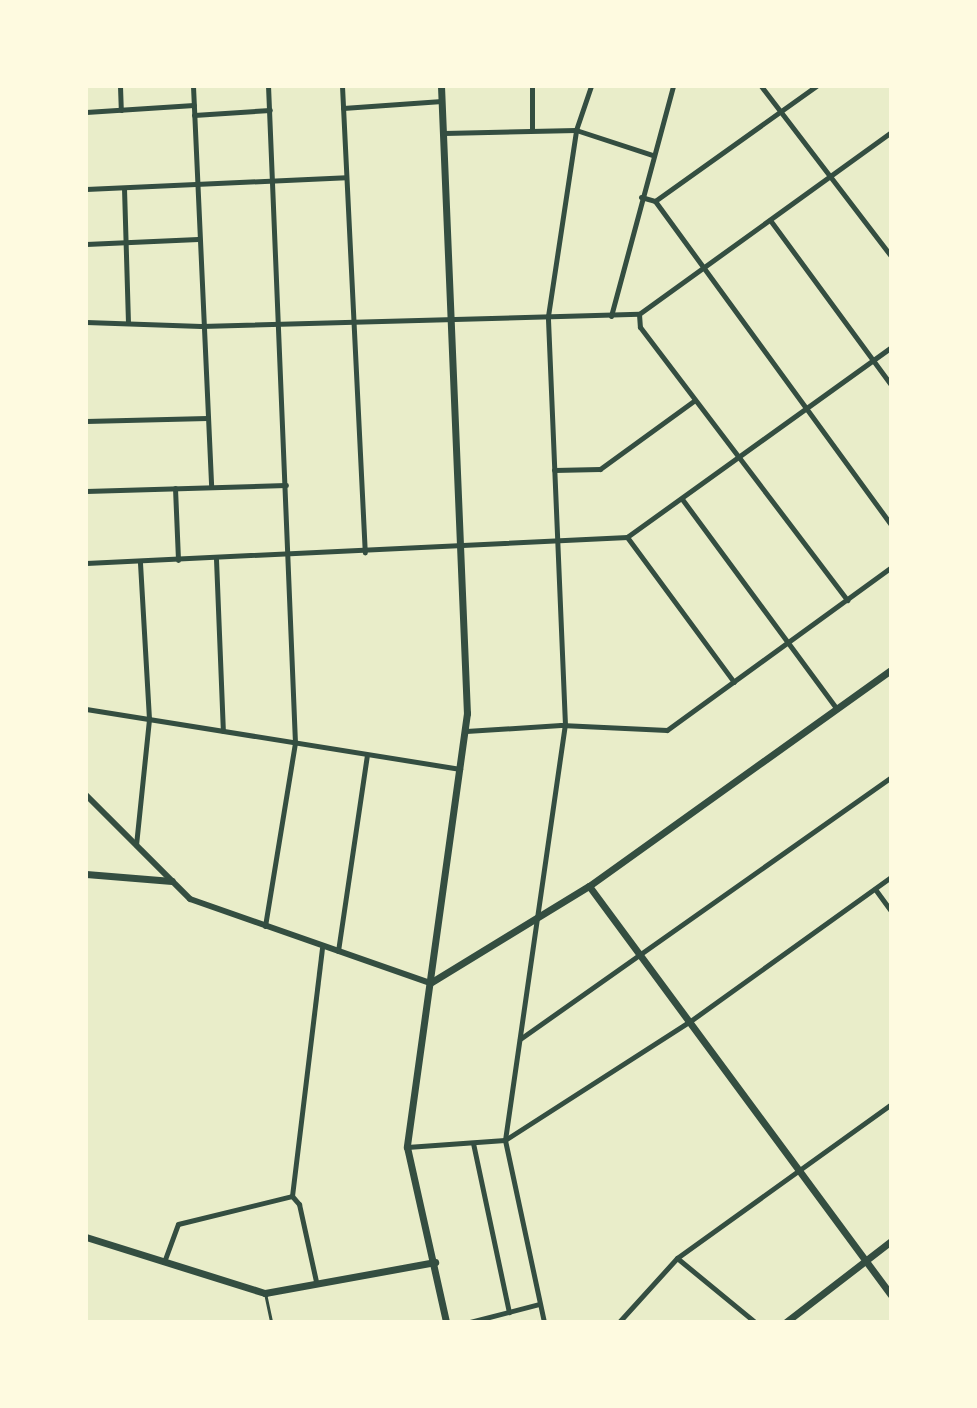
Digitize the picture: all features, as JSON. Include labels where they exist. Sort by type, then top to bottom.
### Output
[{"type":"main road","points":[[441,86],[466,731],[407,1147],[446,1322]]},
{"type":"main road","points":[[430,983],[589,886],[891,670]]},
{"type":"main road","points":[[86,874],[172,881]]},
{"type":"main road","points":[[589,886],[891,1295]]},
{"type":"main road","points":[[86,1237],[265,1293],[316,1281],[435,1262]]},
{"type":"main road","points":[[789,1321],[891,1241]]},
{"type":"street","points":[[120,86],[121,110]]},
{"type":"street","points":[[193,86],[201,326],[211,487]]},
{"type":"street","points":[[265,927],[295,743],[268,86]]},
{"type":"street","points":[[342,86],[365,552]]},
{"type":"street","points":[[532,86],[532,128]]},
{"type":"street","points":[[544,1322],[505,1140],[565,725],[548,316],[576,130],[591,86]]},
{"type":"street","points":[[611,316],[673,86]]},
{"type":"street","points":[[761,86],[827,178],[891,256]]},
{"type":"street","points":[[655,201],[816,86]]},
{"type":"street","points":[[343,108],[442,101]]},
{"type":"street","points":[[86,112],[194,105]]},
{"type":"street","points":[[194,115],[270,110]]},
{"type":"street","points":[[444,133],[532,128],[576,130],[652,155]]},
{"type":"street","points":[[86,322],[201,326],[639,314],[891,132]]},
{"type":"street","points":[[86,189],[346,177]]},
{"type":"street","points":[[124,188],[128,323]]},
{"type":"street","points":[[641,197],[655,201],[803,410],[891,525]]},
{"type":"street","points":[[770,220],[891,385]]},
{"type":"street","points":[[86,244],[198,239]]},
{"type":"street","points":[[639,314],[640,327],[847,600]]},
{"type":"street","points":[[86,563],[289,557],[627,537],[891,347]]},
{"type":"street","points":[[554,470],[600,469],[695,400]]},
{"type":"street","points":[[86,421],[207,418]]},
{"type":"street","points":[[86,491],[286,485]]},
{"type":"street","points":[[175,488],[178,560]]},
{"type":"street","points":[[682,499],[837,709]]},
{"type":"street","points":[[627,537],[734,682]]},
{"type":"street","points":[[216,559],[223,731]]},
{"type":"street","points":[[136,845],[149,719],[140,561]]},
{"type":"street","points":[[466,731],[565,725],[667,730],[891,567]]},
{"type":"street","points":[[86,709],[462,769]]},
{"type":"street","points":[[338,954],[367,755]]},
{"type":"street","points":[[520,1040],[891,777]]},
{"type":"street","points":[[86,795],[190,899],[338,954],[430,983]]},
{"type":"street","points":[[407,1147],[505,1140],[689,1022],[891,877]]},
{"type":"street","points":[[875,889],[891,911]]},
{"type":"street","points":[[316,1281],[299,1204],[292,1196],[322,948]]},
{"type":"street","points":[[619,1322],[677,1258],[891,1104]]},
{"type":"street","points":[[473,1143],[509,1312]]},
{"type":"street","points":[[164,1262],[178,1224],[292,1196]]},
{"type":"street","points":[[677,1258],[755,1322]]},
{"type":"street","points":[[265,1293],[271,1322]]},
{"type":"street","points":[[470,1322],[540,1304]]}]
